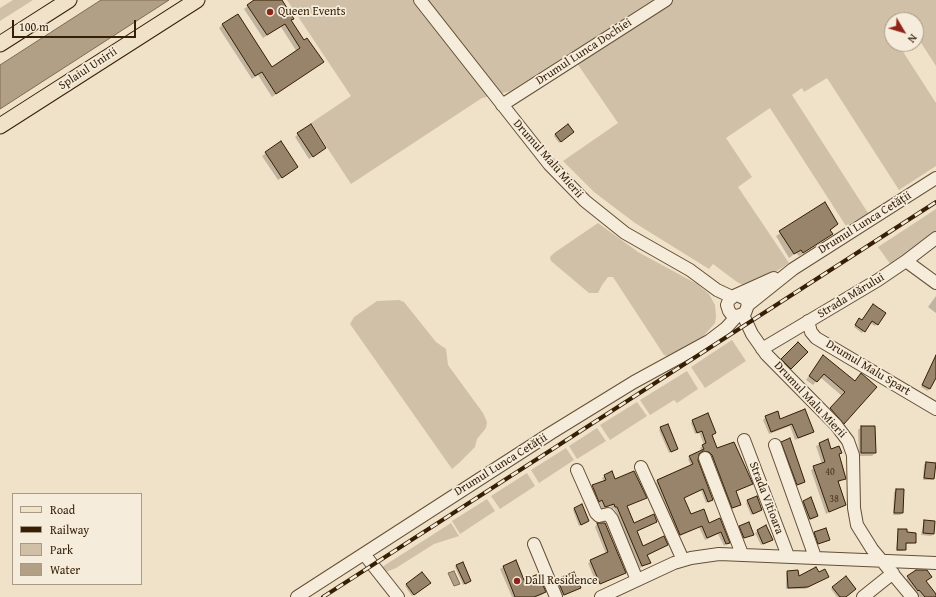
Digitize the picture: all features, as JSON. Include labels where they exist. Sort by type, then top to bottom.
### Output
[{"type":"main road","points":[[0,44],[69,0]]},
{"type":"main road","name":"Splaiul Unirii","points":[[0,126],[197,0]]},
{"type":"street","name":"Drumul Malu Mierii","points":[[420,0],[549,164],[597,212],[625,233],[697,274],[736,306],[762,349],[836,425],[848,441],[853,455],[855,517],[861,533],[912,597]]},
{"type":"street","name":"Drumul Lunca Dochiei","points":[[502,105],[666,0]]},
{"type":"street","name":"Drumul Lunca Cetății","points":[[297,597],[582,414],[634,382],[709,341],[726,328],[736,306],[936,178]]},
{"type":"street","name":"Strada Mărului","points":[[762,349],[906,261],[936,238]]},
{"type":"street","points":[[906,261],[936,283]]},
{"type":"street","name":"Drumul Malu Spart","points":[[808,321],[811,332],[816,338],[933,408]]},
{"type":"street","points":[[933,408],[936,395]]},
{"type":"street","name":"Strada Vitioara","points":[[744,440],[788,556]]},
{"type":"street","name":"Strada Vitioara","points":[[775,445],[815,557]]},
{"type":"street","points":[[705,458],[742,554]]},
{"type":"street","points":[[642,467],[683,560]]},
{"type":"street","points":[[577,470],[596,514],[599,516],[608,514],[612,519],[637,580]]},
{"type":"street","points":[[534,544],[556,597]]},
{"type":"street","points":[[364,554],[398,597]]},
{"type":"street","points":[[601,597],[683,560],[706,555],[742,554],[936,563]]},
{"type":"street","points":[[863,597],[893,573]]},
{"type":"green space","points":[[13,0],[33,0],[0,21],[0,8]]},
{"type":"green space","points":[[287,0],[936,0],[936,66],[924,47],[924,12],[884,12],[884,52],[903,52],[936,103],[936,166],[899,190],[827,78],[804,92],[802,88],[792,95],[868,213],[846,226],[770,108],[726,138],[752,177],[738,187],[789,263],[769,276],[745,286],[737,282],[713,264],[709,269],[635,223],[594,192],[563,161],[618,123],[570,53],[510,91],[482,98],[351,184],[311,123],[351,96]]},
{"type":"green space","points":[[936,209],[936,231],[891,265],[878,247]]},
{"type":"green space","points":[[598,223],[638,252],[697,284],[709,294],[715,305],[715,323],[700,340],[667,356],[664,355],[613,277],[608,277],[598,293],[589,293],[551,261],[550,257],[554,253]]},
{"type":"green space","points":[[399,300],[404,302],[436,342],[446,349],[448,365],[483,413],[487,422],[486,428],[477,439],[475,447],[452,469],[350,324],[354,317],[377,301]]},
{"type":"green space","points":[[732,340],[746,361],[705,388],[691,367]]},
{"type":"green space","points":[[687,371],[698,389],[677,403],[674,400],[650,415],[640,400]]},
{"type":"green space","points":[[637,402],[647,416],[610,440],[600,425]]},
{"type":"green space","points":[[597,428],[606,441],[577,459],[569,446]]},
{"type":"green space","points":[[566,448],[574,460],[539,483],[531,470]]},
{"type":"green space","points":[[527,473],[535,486],[500,509],[491,496]]},
{"type":"green space","points":[[487,499],[495,511],[460,534],[452,521]]},
{"type":"green space","points":[[451,523],[459,536],[434,544],[396,568],[386,572],[382,567]]},
{"type":"water","points":[[101,0],[169,0],[0,109],[0,65]]},
{"type":"water","points":[[454,571],[460,584],[454,586],[448,573]]},
{"type":"building","points":[[254,0],[282,0],[294,19],[291,20],[304,40],[307,38],[324,62],[276,94],[262,72],[255,76],[222,24],[238,14],[272,67],[300,48],[285,24],[267,35],[247,5]]},
{"type":"building","points":[[311,124],[326,148],[313,157],[297,133]]},
{"type":"building","points":[[568,124],[574,132],[561,142],[555,134]]},
{"type":"building","points":[[281,141],[298,167],[282,178],[265,152]]},
{"type":"building","points":[[825,202],[838,224],[830,230],[833,234],[803,253],[801,250],[794,254],[779,231]]},
{"type":"building","points":[[873,304],[886,313],[878,325],[872,321],[865,332],[855,325],[859,318],[862,320]]},
{"type":"building","points":[[798,342],[808,352],[791,369],[781,359]]},
{"type":"building","points":[[823,355],[855,381],[861,373],[877,387],[844,424],[830,408],[845,392],[824,374],[817,382],[809,376]]},
{"type":"building","points":[[936,355],[936,378],[930,389],[922,385]]},
{"type":"building","points":[[805,409],[814,432],[798,438],[792,424],[771,432],[765,416],[778,411],[780,419]]},
{"type":"building","points":[[708,413],[716,433],[712,435],[717,448],[734,442],[753,484],[736,491],[741,505],[732,508],[712,455],[709,452],[703,451],[699,454],[698,460],[713,500],[708,502],[703,489],[684,498],[691,514],[704,509],[709,523],[720,518],[730,543],[726,544],[721,532],[707,538],[702,526],[680,535],[657,480],[693,464],[689,456],[704,449],[702,445],[706,443],[702,431],[697,433],[692,420]]},
{"type":"building","points":[[668,424],[678,449],[671,452],[660,427]]},
{"type":"building","points":[[861,426],[875,426],[876,453],[861,453]]},
{"type":"building","points":[[790,438],[805,482],[797,485],[781,442]]},
{"type":"building","points":[[828,439],[831,449],[839,446],[842,453],[839,454],[846,479],[838,481],[846,505],[829,512],[813,466],[825,462],[819,443]]},
{"type":"building","points":[[926,462],[936,463],[934,479],[924,478]]},
{"type":"building","points":[[612,471],[615,479],[634,471],[647,498],[627,506],[634,523],[654,514],[657,522],[637,531],[643,546],[664,536],[668,545],[647,555],[651,563],[642,566],[617,507],[615,507],[614,504],[605,507],[602,500],[599,502],[592,485],[606,480],[604,475]]},
{"type":"building","points":[[896,489],[904,489],[903,513],[894,513]]},
{"type":"building","points":[[757,496],[762,510],[753,514],[747,500]]},
{"type":"building","points":[[811,497],[818,516],[810,519],[803,501]]},
{"type":"building","points":[[582,504],[589,521],[581,525],[574,508]]},
{"type":"building","points":[[924,520],[935,521],[934,534],[923,533]]},
{"type":"building","points":[[749,522],[754,535],[744,538],[739,526]]},
{"type":"building","points":[[597,523],[605,523],[626,573],[600,584],[590,560],[608,552]]},
{"type":"building","points":[[766,525],[773,540],[763,544],[757,530]]},
{"type":"building","points":[[826,528],[830,540],[818,544],[814,532]]},
{"type":"building","points":[[898,529],[907,529],[907,532],[916,533],[916,543],[906,543],[906,550],[897,550]]},
{"type":"building","name":"Dall Residence","points":[[516,560],[524,580],[538,574],[546,592],[534,597],[515,597],[503,566]]},
{"type":"building","points":[[463,562],[471,581],[465,584],[456,565]]},
{"type":"building","points":[[816,567],[819,572],[825,569],[829,577],[808,587],[788,588],[787,571],[798,570],[799,576]]},
{"type":"building","points":[[916,570],[927,570],[932,577],[926,581],[936,594],[936,597],[925,597],[919,590],[918,591],[907,576]]},
{"type":"building","points":[[422,572],[431,583],[414,595],[406,584]]},
{"type":"building","points":[[574,572],[581,588],[564,595],[557,579]]},
{"type":"building","points":[[846,576],[856,589],[846,597],[840,597],[832,587]]},
{"type":"railway","points":[[323,597],[936,202]]},
{"type":"place","name":"Queen Events","points":[[270,12]]},
{"type":"place","name":"Dall Residence","points":[[517,581]]}]
